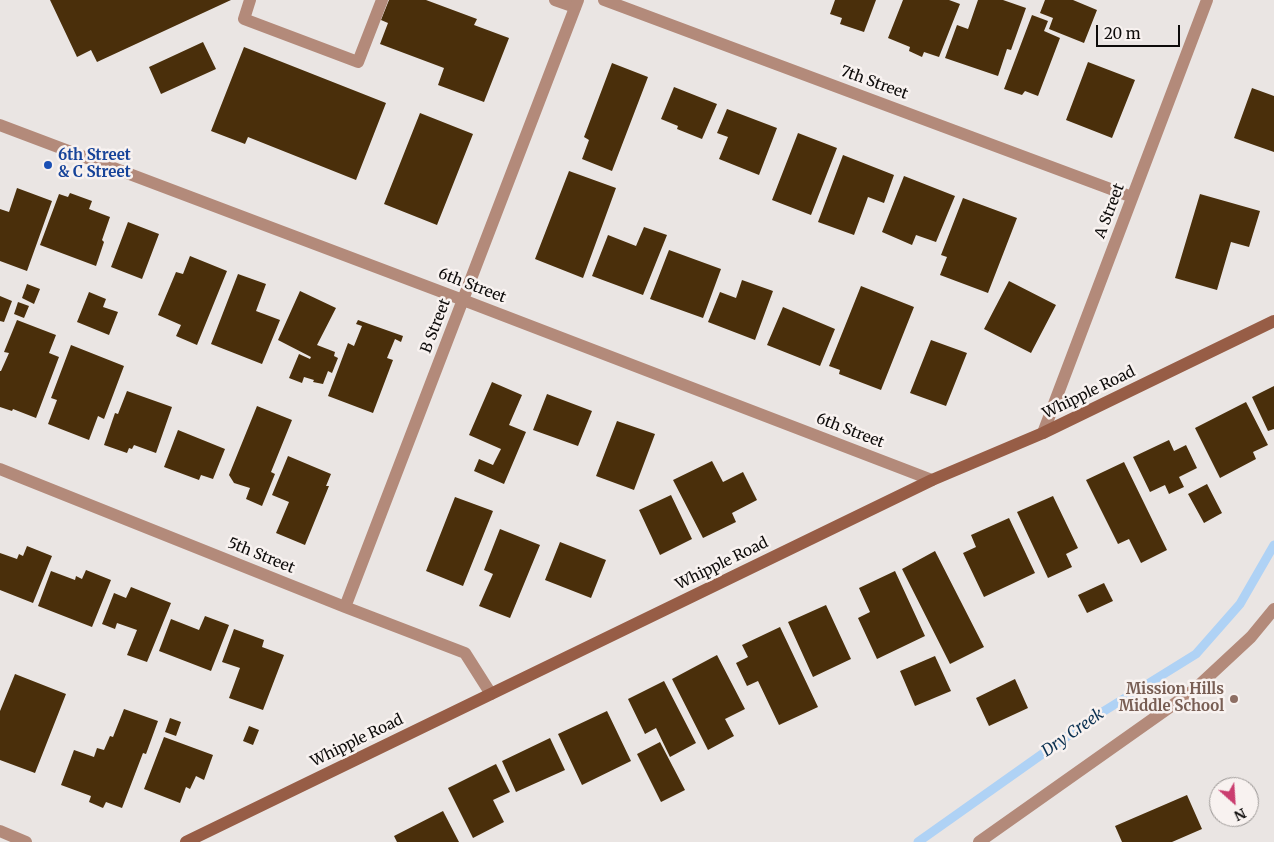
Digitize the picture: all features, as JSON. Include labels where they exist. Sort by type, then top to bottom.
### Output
[{"type":"main road","name":"Whipple Road","points":[[186,842],[932,480],[1043,433],[1274,321]]},
{"type":"street","points":[[250,0],[244,19],[358,62],[382,0]]},
{"type":"street","points":[[556,0],[576,4]]},
{"type":"street","name":"7th Street","points":[[604,0],[1132,197]]},
{"type":"street","name":"A Street","points":[[1043,433],[1207,0]]},
{"type":"street","name":"B Street","points":[[345,607],[576,4]]},
{"type":"street","name":"6th Street","points":[[0,124],[932,480]]},
{"type":"street","name":"5th Street","points":[[0,469],[465,653],[491,694]]},
{"type":"street","points":[[979,842],[1194,690],[1251,637],[1274,609]]},
{"type":"street","points":[[0,832],[26,842]]},
{"type":"building","points":[[50,0],[231,0],[97,62],[91,50],[77,57]]},
{"type":"building","points":[[389,0],[426,0],[477,19],[474,25],[509,38],[484,102],[438,85],[444,68],[380,44],[388,23],[381,20]]},
{"type":"building","points":[[835,0],[876,0],[864,32],[840,24],[842,18],[830,14]]},
{"type":"building","points":[[903,0],[949,0],[960,4],[939,57],[924,52],[922,57],[909,51],[910,47],[888,38]]},
{"type":"building","points":[[978,0],[1003,0],[1026,8],[1011,50],[1007,49],[998,76],[945,58],[957,25],[968,29]]},
{"type":"building","points":[[1045,0],[1073,0],[1097,10],[1084,43],[1049,29],[1053,18],[1040,13]]},
{"type":"building","points":[[1032,15],[1048,21],[1044,31],[1060,38],[1038,96],[1025,91],[1022,95],[1004,89]]},
{"type":"building","points":[[203,42],[216,69],[161,94],[149,67]]},
{"type":"building","points":[[244,47],[386,103],[356,180],[248,137],[245,144],[211,131]]},
{"type":"building","points":[[1088,62],[1135,80],[1112,138],[1066,120]]},
{"type":"building","points":[[612,63],[648,77],[612,171],[582,159],[589,140],[584,137]]},
{"type":"building","points":[[674,87],[717,104],[702,139],[677,129],[678,126],[661,119]]},
{"type":"building","points":[[1252,88],[1274,96],[1274,152],[1234,138]]},
{"type":"building","points":[[727,109],[777,128],[759,175],[719,159],[728,137],[717,133]]},
{"type":"building","points":[[420,113],[473,134],[437,225],[384,204]]},
{"type":"building","points":[[798,133],[837,148],[811,215],[772,200]]},
{"type":"building","points":[[843,155],[894,175],[884,203],[868,197],[854,235],[818,222]]},
{"type":"building","points":[[569,171],[616,188],[583,278],[535,259]]},
{"type":"building","points":[[904,176],[955,196],[936,242],[916,235],[912,245],[882,232]]},
{"type":"building","points":[[17,188],[52,201],[27,271],[0,261],[0,209],[9,212]]},
{"type":"building","points":[[70,193],[92,201],[89,209],[110,217],[96,266],[40,245],[59,194],[68,197]]},
{"type":"building","points":[[1200,194],[1260,211],[1249,247],[1231,242],[1217,290],[1175,278]]},
{"type":"building","points":[[963,198],[1017,218],[988,293],[940,275],[947,257],[941,255]]},
{"type":"building","points":[[128,222],[159,234],[142,279],[111,267]]},
{"type":"building","points":[[644,227],[667,235],[643,295],[592,276],[608,235],[636,246]]},
{"type":"building","points":[[669,250],[721,269],[703,318],[650,299]]},
{"type":"building","points":[[190,256],[227,271],[197,345],[176,336],[181,325],[158,315],[176,272],[183,274]]},
{"type":"building","points":[[238,274],[266,284],[256,311],[280,320],[262,364],[211,344]]},
{"type":"building","points":[[742,280],[773,291],[755,340],[708,322],[720,292],[736,298]]},
{"type":"building","points":[[1009,281],[1056,305],[1031,353],[984,329]]},
{"type":"building","points":[[27,284],[40,289],[34,304],[22,298]]},
{"type":"building","points":[[861,286],[914,307],[881,390],[839,374],[840,370],[829,366]]},
{"type":"building","points":[[300,291],[336,308],[317,345],[335,352],[334,356],[338,358],[332,373],[328,371],[323,384],[313,382],[314,380],[304,377],[302,383],[289,378],[299,354],[310,359],[311,357],[278,340]]},
{"type":"building","points":[[89,292],[106,299],[103,307],[118,312],[109,335],[77,322]]},
{"type":"building","points":[[0,296],[12,301],[4,322],[0,321]]},
{"type":"building","points":[[18,302],[29,306],[24,318],[14,314]]},
{"type":"building","points":[[783,307],[835,329],[820,366],[767,345]]},
{"type":"building","points":[[17,320],[56,335],[49,353],[59,357],[36,418],[13,409],[12,411],[0,407],[0,371],[9,353],[4,352]]},
{"type":"building","points":[[358,320],[403,336],[401,342],[395,339],[387,358],[393,360],[373,413],[328,396],[348,343],[354,346],[362,326],[356,324]]},
{"type":"building","points":[[931,340],[967,353],[946,406],[910,393]]},
{"type":"building","points":[[71,345],[124,366],[104,419],[98,416],[89,440],[48,424],[57,400],[51,398]]},
{"type":"building","points":[[492,382],[522,395],[509,425],[526,432],[504,484],[474,471],[479,459],[493,465],[501,449],[469,435]]},
{"type":"building","points":[[1274,386],[1274,429],[1268,431],[1252,397]]},
{"type":"building","points":[[127,391],[172,407],[156,453],[134,445],[132,449],[129,448],[127,453],[104,445],[115,413],[118,414]]},
{"type":"building","points":[[547,394],[592,411],[578,446],[533,430]]},
{"type":"building","points":[[1246,402],[1268,445],[1253,452],[1256,459],[1220,478],[1195,428]]},
{"type":"building","points":[[257,406],[292,420],[271,472],[275,474],[262,506],[246,499],[250,488],[234,483],[229,475]]},
{"type":"building","points":[[617,421],[655,434],[634,490],[596,476]]},
{"type":"building","points":[[178,430],[225,449],[213,479],[201,475],[199,480],[164,467]]},
{"type":"building","points":[[1169,440],[1174,451],[1186,445],[1197,468],[1179,477],[1184,487],[1169,494],[1165,485],[1150,492],[1133,457]]},
{"type":"building","points":[[288,456],[331,474],[326,486],[329,486],[305,545],[276,533],[289,502],[272,495]]},
{"type":"building","points":[[712,461],[723,482],[743,472],[757,500],[732,513],[736,522],[703,538],[673,480]]},
{"type":"building","points":[[1124,462],[1167,550],[1141,563],[1129,539],[1118,544],[1086,480]]},
{"type":"building","points":[[1207,484],[1222,513],[1204,523],[1188,494]]},
{"type":"building","points":[[671,495],[692,539],[660,555],[639,510]]},
{"type":"building","points":[[1053,496],[1078,548],[1066,554],[1072,567],[1048,578],[1017,512]]},
{"type":"building","points":[[455,497],[493,511],[463,586],[426,571]]},
{"type":"building","points":[[1009,518],[1035,573],[984,597],[963,553],[976,547],[971,535]]},
{"type":"building","points":[[500,529],[540,545],[510,618],[479,606],[493,574],[484,570]]},
{"type":"building","points":[[560,542],[606,560],[591,598],[545,580]]},
{"type":"building","points":[[27,546],[52,556],[33,603],[0,590],[0,553],[17,559],[19,554],[23,556]]},
{"type":"building","points":[[935,551],[984,647],[950,664],[902,569]]},
{"type":"building","points":[[86,570],[111,580],[92,627],[38,606],[51,571],[75,580],[76,576],[82,579]]},
{"type":"building","points":[[895,571],[925,636],[877,659],[858,618],[870,612],[859,588]]},
{"type":"building","points":[[1104,583],[1113,601],[1087,613],[1078,595]]},
{"type":"building","points":[[131,587],[171,603],[147,662],[127,655],[137,630],[117,623],[115,629],[102,624],[114,593],[126,598]]},
{"type":"building","points":[[826,605],[851,659],[813,677],[788,622]]},
{"type":"building","points":[[205,616],[229,625],[211,671],[159,651],[171,619],[199,630]]},
{"type":"building","points":[[780,627],[818,707],[779,725],[758,681],[747,686],[736,663],[748,657],[742,645]]},
{"type":"building","points":[[234,629],[264,640],[262,647],[284,655],[263,710],[229,698],[240,668],[222,662]]},
{"type":"building","points":[[717,655],[745,709],[725,719],[734,736],[708,750],[672,679]]},
{"type":"building","points":[[935,656],[951,691],[915,706],[900,671]]},
{"type":"building","points":[[15,674],[66,694],[35,773],[0,760],[0,711]]},
{"type":"building","points":[[1015,679],[1028,708],[989,726],[976,698]]},
{"type":"building","points":[[664,681],[696,743],[670,757],[656,728],[645,734],[628,699]]},
{"type":"building","points":[[124,709],[158,721],[146,754],[143,753],[122,808],[106,802],[103,808],[89,802],[91,796],[61,785],[74,750],[94,757],[97,748],[104,750],[110,736],[113,737]]},
{"type":"building","points":[[607,711],[631,761],[582,785],[558,734]]},
{"type":"building","points":[[170,718],[181,722],[176,736],[165,732]]},
{"type":"building","points":[[249,726],[259,730],[253,745],[243,741]]},
{"type":"building","points":[[164,737],[213,755],[204,780],[196,776],[190,789],[186,787],[180,803],[144,789]]},
{"type":"building","points":[[550,738],[565,770],[516,792],[502,761]]},
{"type":"building","points":[[660,742],[685,790],[661,802],[637,754]]},
{"type":"building","points":[[496,764],[510,792],[493,800],[504,822],[473,838],[448,788]]},
{"type":"building","points":[[1187,795],[1202,829],[1172,842],[1122,842],[1115,826]]},
{"type":"building","points":[[443,811],[459,842],[397,842],[394,836]]},
{"type":"waterway","name":"Dry Creek","points":[[918,842],[1096,716],[1196,654],[1240,604],[1274,545]]},
{"type":"place","name":"6th Street & C Street","points":[[48,165]]},
{"type":"place","name":"Mission Hills Middle School","points":[[1234,699]]}]
